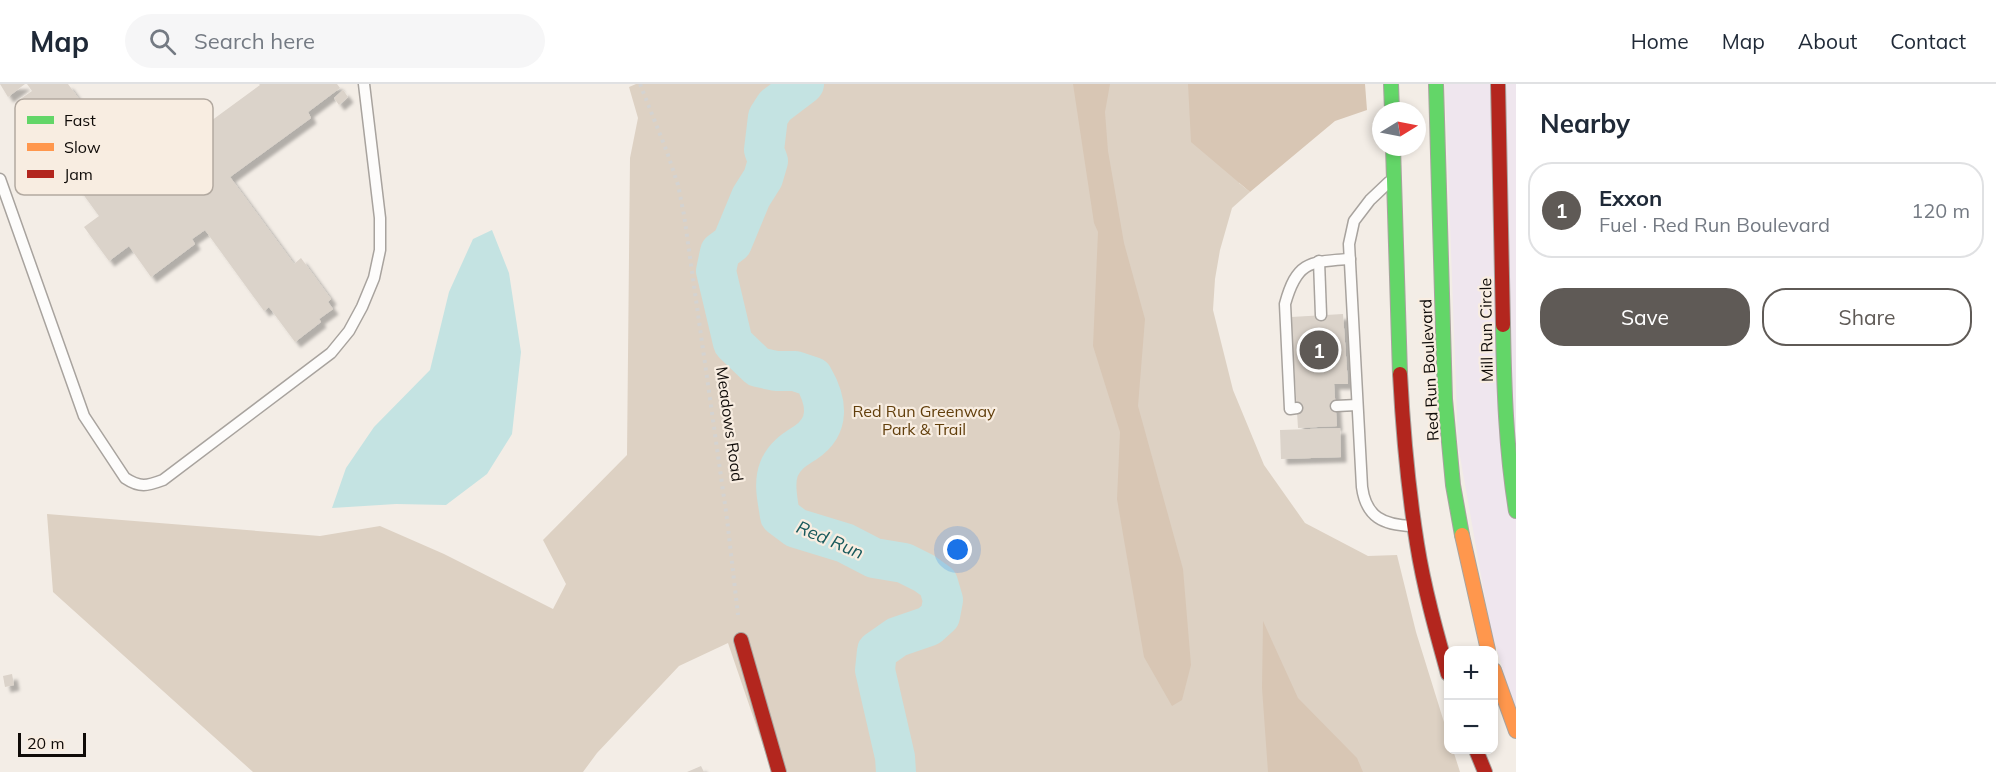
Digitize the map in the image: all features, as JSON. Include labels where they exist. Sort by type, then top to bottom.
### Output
[{"type":"main road","points":[[1391,84],[1392,102]]},
{"type":"main road","name":"Red Run Boulevard","points":[[1436,84],[1445,399],[1453,485],[1464,549],[1487,646]]},
{"type":"main road","name":"Mill Run Circle","points":[[1498,84],[1504,412],[1516,511]]},
{"type":"main road","name":"Mill Run Circle","points":[[1499,147],[1507,84]]},
{"type":"main road","name":"Red Run Boulevard","points":[[1393,156],[1400,388],[1404,447],[1420,570],[1444,660]]},
{"type":"main road","points":[[741,640],[779,772]]},
{"type":"main road","points":[[1498,681],[1516,731]]},
{"type":"main road","points":[[1478,754],[1485,772]]},
{"type":"lane","points":[[0,179],[84,416],[125,478],[135,485],[146,486],[163,480],[331,353],[350,331],[374,278],[380,250],[380,218],[364,84]]},
{"type":"lane","points":[[1394,178],[1370,200],[1353,221],[1349,244],[1357,405],[1364,502],[1377,518],[1390,523],[1413,526]]},
{"type":"lane","points":[[1297,408],[1290,409],[1285,304],[1296,276],[1304,268],[1319,261],[1350,259]]},
{"type":"lane","points":[[1319,261],[1321,315]]},
{"type":"lane","points":[[1502,347],[1516,352]]},
{"type":"lane","points":[[1336,406],[1357,405]]},
{"type":"path","name":"Meadows Road","points":[[640,84],[667,152],[678,185],[684,215],[727,519],[741,640]]},
{"type":"shaded area","points":[[1073,84],[1110,84],[1105,112],[1108,151],[1124,243],[1145,319],[1138,406],[1183,569],[1191,665],[1182,700],[1172,706],[1144,657],[1117,499],[1120,432],[1093,346],[1098,232],[1094,223]]},
{"type":"shaded area","points":[[1188,84],[1365,84],[1367,110],[1335,121],[1250,192],[1191,142]]},
{"type":"shaded area","points":[[1445,84],[1516,84],[1516,709],[1490,626],[1458,445]]},
{"type":"shaded area","points":[[1263,621],[1298,698],[1357,758],[1363,772],[1268,772],[1262,688]]},
{"type":"green space","name":"Red Run Greenway Park & Trail","points":[[636,84],[1266,84],[1239,183],[1250,192],[1232,208],[1220,250],[1215,279],[1213,310],[1233,390],[1264,465],[1305,523],[1368,556],[1397,555],[1416,632],[1444,722],[1444,754],[1454,754],[1460,772],[772,772],[728,643],[679,666],[597,753],[583,772],[253,772],[53,592],[47,514],[320,536],[380,526],[444,554],[553,609],[566,584],[543,540],[627,455],[630,158],[638,118],[629,87]]},
{"type":"water","points":[[492,230],[509,273],[521,352],[512,434],[487,474],[446,505],[396,504],[332,508],[346,468],[374,427],[430,370],[449,292],[473,239]]},
{"type":"building","points":[[0,84],[25,84],[8,97]]},
{"type":"building","points":[[27,84],[68,84],[79,99],[20,99],[32,91]]},
{"type":"building","points":[[259,84],[337,84],[340,88],[308,112],[311,118],[230,177],[294,264],[301,258],[331,299],[328,302],[333,309],[319,319],[321,322],[295,342],[269,307],[264,311],[205,230],[192,239],[195,244],[151,277],[129,246],[109,261],[84,227],[99,216],[84,195],[213,195],[213,119]]},
{"type":"building","points":[[343,90],[348,97],[339,105],[334,98]]},
{"type":"building","points":[[1343,314],[1348,384],[1334,384],[1337,426],[1298,428],[1291,317]]},
{"type":"building","points":[[1340,428],[1341,457],[1281,459],[1280,430]]},
{"type":"building","points":[[12,674],[14,685],[5,687],[3,676]]},
{"type":"building","points":[[701,766],[704,772],[687,772]]},
{"type":"waterway","name":"Red Run","points":[[804,84],[775,106],[768,117],[764,150],[768,161],[763,178],[751,197],[732,243],[720,252],[716,271],[733,343],[758,367],[776,371],[795,371],[813,377],[821,395],[824,413],[819,429],[793,451],[779,469],[776,487],[780,516],[796,528],[845,543],[874,558],[904,563],[938,583],[943,600],[940,616],[929,626],[897,637],[877,651],[875,670],[895,757],[896,772]]},
{"type":"traffic: fast","points":[[1391,84],[1392,102]]},
{"type":"traffic: fast","points":[[1436,84],[1445,399],[1453,485],[1462,535]]},
{"type":"traffic: fast","points":[[1393,156],[1400,374]]},
{"type":"traffic: fast","points":[[1503,325],[1506,418],[1516,511]]},
{"type":"traffic: slow","points":[[1462,535],[1487,646]]},
{"type":"traffic: slow","points":[[1498,681],[1516,731]]},
{"type":"traffic: jam","points":[[1498,84],[1503,325]]},
{"type":"traffic: jam","points":[[1400,374],[1406,459],[1417,544],[1444,659]]},
{"type":"traffic: jam","points":[[741,640],[779,772]]},
{"type":"traffic: jam","points":[[1478,754],[1485,772]]},
{"type":"place","name":"Exxon","points":[[1319,350]]}]
